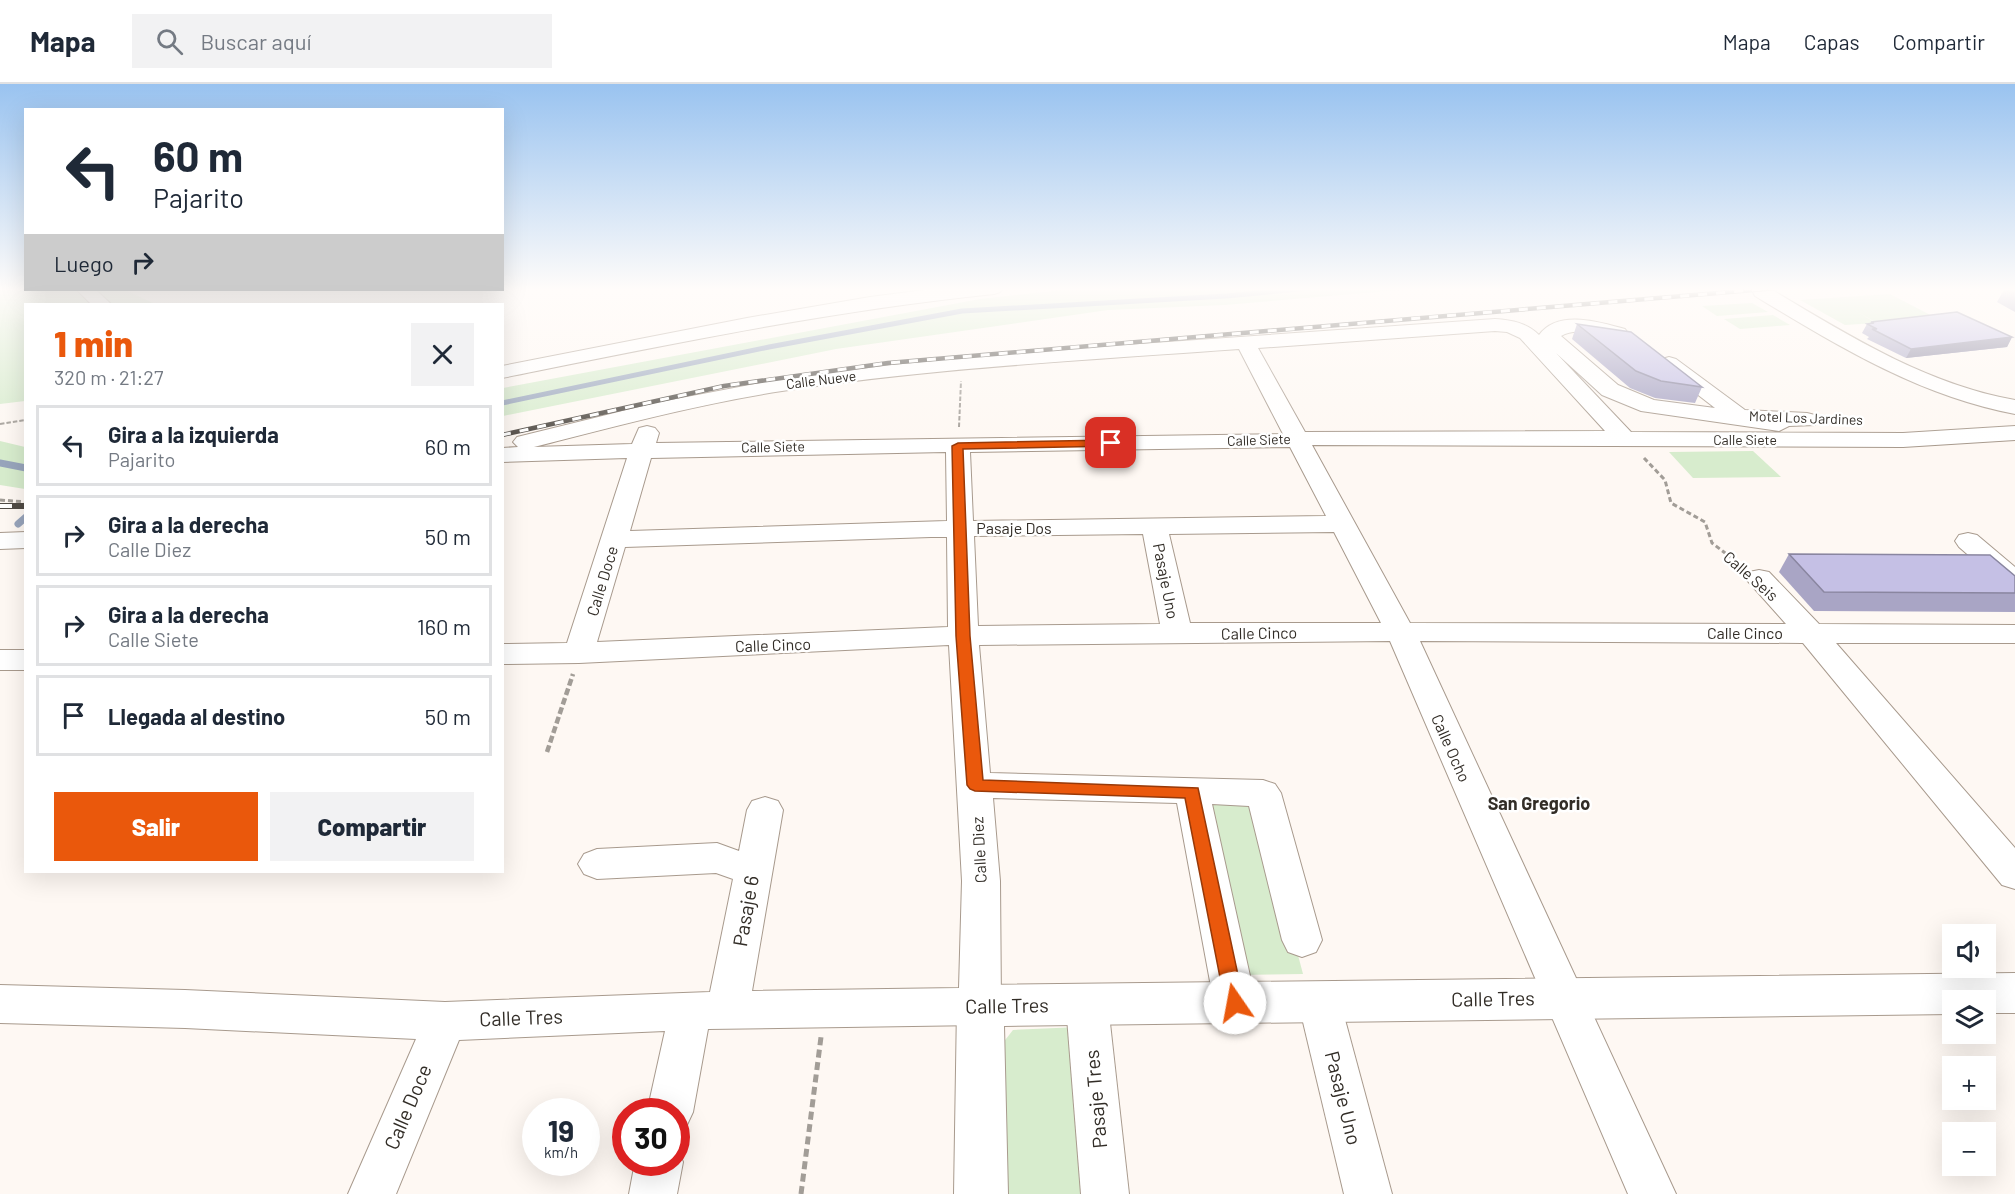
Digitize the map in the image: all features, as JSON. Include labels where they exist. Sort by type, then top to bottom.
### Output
[{"type":"main road","name":"Calle Tres","points":[[980,1006],[2015,993]]},
{"type":"main road","name":"Calle Diez","points":[[980,1006],[981,1194]]},
{"type":"street","points":[[504,372],[667,340]]},
{"type":"street","name":"Calle Nueve","points":[[504,447],[655,410],[781,385],[962,363],[1306,340]]},
{"type":"street","name":"Calle Nueve","points":[[1532,340],[1626,440]]},
{"type":"street","name":"Motel Los Jardines","points":[[1554,340],[1611,390],[1649,406],[1776,424],[1863,427],[1903,440]]},
{"type":"street","name":"Motel Los Jardines","points":[[1634,340],[1739,416],[1772,419],[1875,420],[1910,424],[1968,438]]},
{"type":"street","points":[[1848,340],[1898,368],[1974,399],[2015,407]]},
{"type":"street","name":"Calle Ocho","points":[[1246,344],[1400,632],[1562,998],[1652,1194]]},
{"type":"street","name":"Calle Doce","points":[[579,653],[655,410]]},
{"type":"street","name":"Calle Siete","points":[[504,455],[642,450],[958,446],[1319,437],[1903,440],[1968,438],[2015,433]]},
{"type":"street","name":"Calle Diez","points":[[958,446],[963,636],[981,881],[980,1006]]},
{"type":"street","name":"Pasaje Dos","points":[[615,539],[960,528],[1155,528],[1341,524]]},
{"type":"street","name":"Pasaje Uno","points":[[1155,528],[1177,634]]},
{"type":"street","points":[[0,541],[24,540]]},
{"type":"street","points":[[1968,541],[2015,581]]},
{"type":"street","name":"Calle Seis","points":[[1759,578],[1811,633],[2015,874]]},
{"type":"street","name":"Calle Cinco","points":[[504,654],[579,653],[963,636],[1400,632],[2015,634]]},
{"type":"street","points":[[0,660],[24,660]]},
{"type":"street","points":[[975,785],[1263,793],[1302,940]]},
{"type":"street","points":[[1192,792],[1235,1003]]},
{"type":"street","name":"Pasaje 6","points":[[675,1098],[709,1012],[753,871],[765,810]]},
{"type":"street","points":[[597,864],[717,858],[753,871]]},
{"type":"street","name":"Pasaje Uno","points":[[1319,1001],[1368,1194]]},
{"type":"street","name":"Calle Tres","points":[[0,1005],[185,1009],[444,1021],[980,1006]]},
{"type":"street","name":"Pasaje Tres","points":[[1087,1005],[1106,1194]]},
{"type":"street","name":"Calle Doce","points":[[372,1194],[444,1021]]},
{"type":"street","points":[[653,1194],[656,1176]]},
{"type":"path","points":[[958,446],[962,363]]},
{"type":"path","points":[[0,424],[24,420]]},
{"type":"path","name":"Calle Seis","points":[[1626,440],[1665,480],[1671,503],[1705,522],[1712,543],[1759,578]]},
{"type":"path","points":[[0,500],[24,502]]},
{"type":"path","points":[[547,752],[579,653]]},
{"type":"path","points":[[801,1194],[825,1009]]},
{"type":"green space","points":[[0,340],[24,340],[24,401],[0,404]]},
{"type":"green space","points":[[761,340],[900,340],[836,349],[504,416],[504,388]]},
{"type":"green space","points":[[0,441],[24,447],[24,489],[0,485]]},
{"type":"green space","points":[[1753,451],[1781,477],[1693,478],[1669,452]]},
{"type":"green space","points":[[1197,796],[1256,796],[1303,974],[1234,975]]},
{"type":"green space","points":[[1079,1027],[1093,1194],[1007,1194],[1002,1044],[1013,1030]]},
{"type":"building","points":[[1597,340],[1641,340],[1702,387],[1661,381],[1636,371]]},
{"type":"building","points":[[1893,340],[1988,340],[1911,349]]},
{"type":"building","points":[[1789,554],[1990,555],[2015,576],[2015,593],[1824,592]]},
{"type":"waterway","points":[[504,403],[808,340]]},
{"type":"waterway","points":[[0,463],[24,468]]},
{"type":"waterway","points":[[18,524],[24,519]]},
{"type":"railway","points":[[504,435],[724,386],[888,363],[1163,340]]},
{"type":"railway","points":[[0,506],[24,506]]},
{"type":"district","name":"San Gregorio","points":[[1539,804]]},
{"type":"route","points":[[1111,443],[958,446],[963,636],[975,785],[1192,792],[1235,1003]]}]
